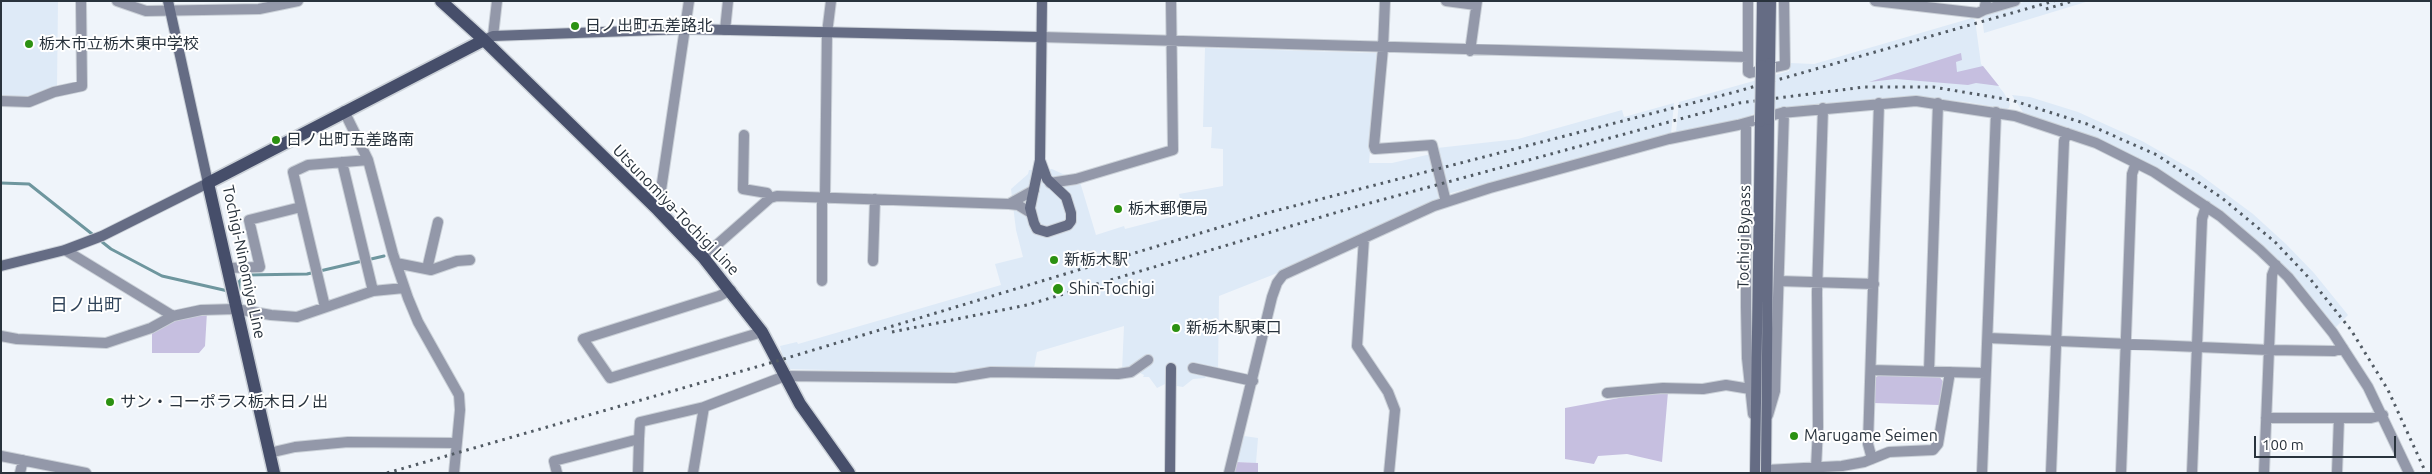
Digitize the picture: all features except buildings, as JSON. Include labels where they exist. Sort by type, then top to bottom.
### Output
[{"type":"main road","name":"Utsunomiya-Tochigi Line","points":[[440,1],[489,38],[703,257],[731,290],[762,332],[800,404],[849,473]]},
{"type":"main road","points":[[1040,160],[1044,174],[1050,183],[1066,197],[1071,221],[1065,228],[1042,232],[1034,224],[1031,213],[1040,160],[1042,1]]},
{"type":"main road","name":"Tochigi Bypass","points":[[1762,1],[1766,64]]},
{"type":"main road","name":"Tochigi Bypass","points":[[1755,473],[1766,64],[1771,1]]},
{"type":"main road","points":[[1,266],[65,250],[102,236],[208,183],[169,6]]},
{"type":"main road","points":[[489,38],[685,29],[1041,38]]},
{"type":"main road","name":"Tochigi-Ninomiya Line","points":[[274,473],[208,183],[344,111],[489,38]]},
{"type":"main road","name":"Tochigi Bypass","points":[[1765,121],[1766,472]]},
{"type":"main road","points":[[1170,473],[1171,368]]},
{"type":"street","points":[[1,101],[29,102],[54,92],[82,86],[81,1]]},
{"type":"street","points":[[117,1],[146,11],[169,6],[259,10],[298,1]]},
{"type":"street","points":[[489,38],[497,1]]},
{"type":"street","points":[[658,210],[689,1]]},
{"type":"street","points":[[725,30],[728,1]]},
{"type":"street","points":[[822,281],[827,33],[831,1]]},
{"type":"street","points":[[1050,183],[1076,179],[1173,150],[1171,1]]},
{"type":"street","points":[[1385,1],[1375,150],[1432,145],[1446,202]]},
{"type":"street","points":[[1446,1],[1476,3],[1470,50]]},
{"type":"street","points":[[1748,1],[1748,57],[1750,73],[1784,65],[1784,1]]},
{"type":"street","points":[[1875,1],[1972,13],[1978,13],[1985,5],[2015,1]]},
{"type":"street","points":[[1041,38],[1748,57]]},
{"type":"street","points":[[1229,473],[1277,283],[1283,275],[1297,274],[1364,238],[1446,202],[1669,139],[1746,123],[1784,112],[1916,101],[2015,116],[2096,143],[2136,162],[2206,206],[2242,233],[2276,265],[2310,303],[2343,348],[2368,387],[2409,473]]},
{"type":"street","points":[[1872,459],[1868,444],[1879,103]]},
{"type":"street","points":[[1929,371],[1938,103]]},
{"type":"street","points":[[1816,469],[1817,282],[1823,108]]},
{"type":"street","points":[[344,111],[368,160],[404,288],[418,322],[459,395],[460,410],[454,473]]},
{"type":"street","points":[[1766,419],[1775,391],[1784,112]]},
{"type":"street","points":[[1982,473],[1996,112]]},
{"type":"street","points":[[1746,123],[1746,307],[1750,388],[1756,426]]},
{"type":"street","points":[[2051,473],[2064,141],[2067,133]]},
{"type":"street","points":[[744,135],[743,189],[767,193],[770,198]]},
{"type":"street","points":[[325,308],[293,172],[308,165],[368,160]]},
{"type":"street","points":[[342,162],[373,291]]},
{"type":"street","points":[[2121,473],[2132,174],[2136,162]]},
{"type":"street","points":[[1066,197],[1069,184],[1076,179]]},
{"type":"street","points":[[1009,204],[1034,190]]},
{"type":"street","points":[[703,257],[770,198],[777,196],[1009,204],[1018,205],[1031,213]]},
{"type":"street","points":[[873,260],[876,199]]},
{"type":"street","points":[[2192,473],[2202,219],[2206,206]]},
{"type":"street","points":[[227,268],[260,266],[249,220],[302,208]]},
{"type":"street","points":[[428,270],[438,222]]},
{"type":"street","points":[[1364,238],[1357,346],[1388,392],[1395,410],[1389,473]]},
{"type":"street","points":[[65,250],[173,316]]},
{"type":"street","points":[[396,263],[431,270],[458,261],[470,260]]},
{"type":"street","points":[[2264,473],[2272,275],[2276,265]]},
{"type":"street","points":[[1779,281],[1874,284]]},
{"type":"street","points":[[1,336],[17,339],[106,343],[151,328],[173,316],[201,310],[233,298],[297,317],[373,291],[404,288]]},
{"type":"street","points":[[731,290],[720,296],[583,340],[610,378],[762,332]]},
{"type":"street","points":[[1988,338],[2269,350],[2334,351],[2343,348]]},
{"type":"street","points":[[638,473],[640,422],[704,407],[785,376],[955,378],[991,372],[1118,374],[1134,370],[1148,360]]},
{"type":"street","points":[[1193,368],[1253,381]]},
{"type":"street","points":[[1871,370],[1986,373]]},
{"type":"street","points":[[1766,472],[1843,469],[1889,452],[1927,451],[1936,447],[1950,372]]},
{"type":"street","points":[[1607,393],[1663,388],[1703,389],[1726,385],[1750,388]]},
{"type":"street","points":[[693,473],[704,407]]},
{"type":"street","points":[[2266,418],[2371,418],[2383,416]]},
{"type":"street","points":[[2337,473],[2339,418]]},
{"type":"street","points":[[557,473],[554,461],[639,439]]},
{"type":"street","points":[[269,453],[295,447],[348,442],[456,443]]},
{"type":"street","points":[[1,456],[82,472]]},
{"type":"street","points":[[20,473],[23,460]]},
{"type":"shaded area","name":"栃木市立栃木東中学校","points":[[1,1],[58,1],[57,87],[26,98],[1,97]]},
{"type":"shaded area","points":[[2027,1],[2089,1],[1984,33],[1982,17],[1985,13]]},
{"type":"shaded area","points":[[1972,18],[1975,20],[1981,64],[2004,93],[2010,104],[2009,108],[1904,96],[1779,108],[1753,114],[1741,120],[1676,133],[1679,102],[1789,71],[1790,63],[1814,64]]},
{"type":"shaded area","points":[[1205,48],[1376,53],[1378,58],[1369,163],[1392,163],[1431,154],[1439,200],[1285,270],[1219,296],[1218,372],[1211,371],[1205,378],[1193,379],[1183,387],[1165,384],[1157,388],[1149,377],[1143,377],[1144,375],[1130,368],[1122,371],[1124,326],[1037,352],[1034,368],[986,367],[957,373],[786,369],[780,346],[797,342],[798,344],[1001,285],[995,264],[1023,257],[1016,230],[1011,189],[1028,174],[1029,170],[1052,169],[1080,182],[1096,235],[1124,226],[1125,229],[1183,214],[1179,194],[1223,186],[1223,149],[1211,148],[1212,127],[1203,127]]},
{"type":"shaded area","points":[[1961,53],[1962,60],[1956,62],[1957,72],[1983,66],[1999,86],[1896,79],[1869,82]]},
{"type":"shaded area","points":[[2012,95],[2030,97],[2078,112],[2142,141],[2198,173],[2253,214],[2286,244],[2314,273],[2348,315],[2335,328],[2310,296],[2273,256],[2221,211],[2174,178],[2114,147],[2064,126],[2024,114]]},
{"type":"shaded area","points":[[1674,103],[1671,134],[1447,194],[1437,148],[1518,139],[1622,110],[1624,117]]},
{"type":"shaded area","points":[[207,312],[205,346],[199,353],[152,353],[152,330],[174,318]]},
{"type":"shaded area","points":[[1880,374],[1939,376],[1944,383],[1939,405],[1873,403],[1874,379]]},
{"type":"shaded area","points":[[1668,392],[1662,462],[1627,454],[1598,456],[1594,464],[1565,459],[1565,408],[1635,395]]},
{"type":"shaded area","points":[[1244,436],[1258,438],[1256,463],[1236,462]]},
{"type":"shaded area","points":[[1236,462],[1258,463],[1258,473],[1233,473]]},
{"type":"waterway","points":[[1,183],[29,184],[111,249],[162,276],[228,291]]},
{"type":"waterway","points":[[237,291],[239,291],[239,282],[245,275],[307,274],[384,256]]},
{"type":"railway","points":[[387,473],[777,361],[1267,213],[1735,92],[2054,1]]},
{"type":"railway","points":[[2046,9],[2073,1]]},
{"type":"railway","points":[[892,332],[1027,305],[1348,209],[1739,103],[1864,87],[1933,87],[2011,100],[2087,124],[2157,155],[2222,198],[2275,242],[2311,280],[2351,330],[2388,390],[2426,473]]},
{"type":"place","name":"日ノ出町五差路北","points":[[575,26]]},
{"type":"place","name":"栃木市立栃木東中学校","points":[[29,44]]},
{"type":"place","name":"日ノ出町五差路南","points":[[276,140]]},
{"type":"place","name":"栃木郵便局","points":[[1118,209]]},
{"type":"place","name":"新栃木駅","points":[[1054,260]]},
{"type":"place","name":"Shin-Tochigi","points":[[1058,289]]},
{"type":"place","name":"新栃木駅東口","points":[[1176,328]]},
{"type":"place","name":"サン・コーポラス栃木日ノ出","points":[[110,402]]},
{"type":"place","name":"Marugame Seimen","points":[[1794,436]]},
{"type":"district","name":"日ノ出町","points":[[86,305]]}]
